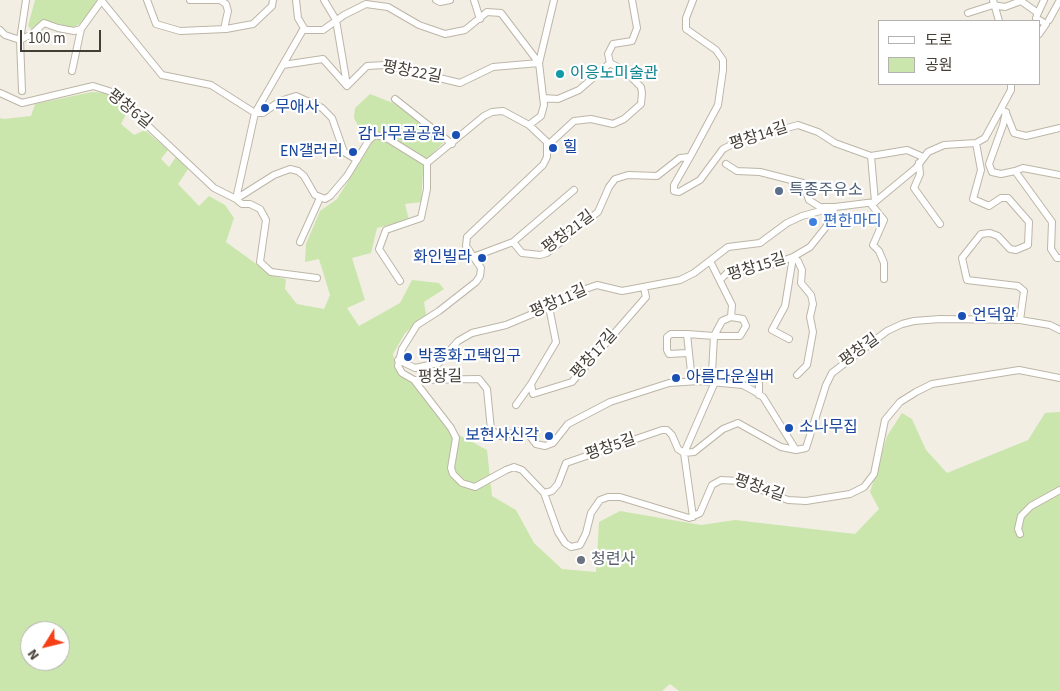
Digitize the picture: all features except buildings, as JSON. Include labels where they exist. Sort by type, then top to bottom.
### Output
[{"type":"street","points":[[22,91],[20,40],[26,0]]},
{"type":"street","points":[[72,71],[80,29],[102,0],[162,75],[211,84],[255,113],[263,112],[280,101],[296,96],[322,108],[332,118],[344,152],[357,160]]},
{"type":"street","points":[[147,0],[156,24],[180,31],[224,29],[253,24],[272,6],[273,0]]},
{"type":"street","points":[[190,0],[220,0],[226,4],[228,10],[224,29]]},
{"type":"street","points":[[296,0],[298,18],[305,30],[323,30],[336,20],[366,4],[388,7],[419,25],[445,34],[465,30],[488,12],[501,13],[539,63]]},
{"type":"street","points":[[324,0],[336,20],[347,86]]},
{"type":"street","points":[[436,0],[440,2],[450,0]]},
{"type":"street","points":[[474,0],[480,19]]},
{"type":"street","points":[[530,125],[541,116],[543,98],[539,63],[554,0]]},
{"type":"street","points":[[400,281],[380,249],[386,230],[421,218],[427,189],[428,164],[484,116],[492,112],[503,111],[530,125],[541,135],[547,146],[574,121],[591,119],[613,124],[624,119],[641,104],[641,87],[625,71],[610,63],[608,54],[613,44],[632,41],[637,28],[632,0]]},
{"type":"street","points":[[690,157],[718,106],[723,70],[723,60],[716,50],[686,29],[686,18],[693,0]]},
{"type":"street","points":[[1036,17],[1044,0]]},
{"type":"street","points":[[1049,20],[1060,0]]},
{"type":"street","points":[[992,1],[1005,7],[1021,1],[1036,17],[1046,24],[1040,33]]},
{"type":"street","points":[[968,13],[992,1]]},
{"type":"street","points":[[992,1],[999,20]]},
{"type":"street","points":[[0,30],[5,35],[20,40],[32,34],[44,23],[74,31],[80,29]]},
{"type":"street","points":[[236,199],[255,113],[304,28]]},
{"type":"street","points":[[283,65],[323,59],[347,86]]},
{"type":"street","name":"평창22길","points":[[347,86],[366,66],[385,65],[460,83],[493,67],[539,63]]},
{"type":"street","points":[[543,98],[558,99],[579,90],[610,63]]},
{"type":"street","points":[[1011,85],[988,164],[992,172],[1001,174],[1023,168],[1060,174]]},
{"type":"street","name":"평창6길","points":[[0,93],[22,103],[93,86],[112,92],[214,188],[242,204],[250,204],[260,209],[266,220],[260,262],[271,272],[317,278]]},
{"type":"street","points":[[395,99],[452,144]]},
{"type":"street","points":[[1003,111],[1014,133],[1026,136],[1060,128]]},
{"type":"street","points":[[872,203],[919,163],[923,157],[944,145],[976,142],[985,138],[1003,111]]},
{"type":"street","name":"평창14길","points":[[690,157],[674,185],[674,191],[679,192],[700,180],[723,149],[739,141],[798,125],[818,132],[835,143],[871,156],[907,150],[923,157]]},
{"type":"street","points":[[236,199],[274,176],[290,169],[298,171],[304,176],[310,188],[320,198],[325,199],[330,196],[370,140],[376,135],[385,137],[421,162],[428,164]]},
{"type":"street","points":[[976,142],[981,170],[973,199],[989,206],[1002,198],[1008,198],[1029,222],[1028,245],[1016,250],[1010,249],[998,236],[990,232],[981,234],[962,258],[968,280],[1018,286],[1024,291],[1020,320]]},
{"type":"street","name":"평창길","points":[[547,146],[547,157],[543,165],[467,237],[466,246],[481,268],[476,282],[417,325],[407,338],[398,360],[399,368],[414,380],[478,379],[487,389],[489,426],[494,433],[502,436],[519,431],[530,435],[536,444],[545,446],[553,444],[568,424],[610,402],[670,383],[715,382],[744,385],[759,394]]},
{"type":"street","points":[[871,156],[872,203],[884,220],[874,245],[884,263],[884,279]]},
{"type":"street","name":"평창21길","points":[[513,242],[522,253],[540,255],[547,253],[598,212],[609,187],[615,179],[628,175],[657,176],[680,158],[690,157]]},
{"type":"street","points":[[919,163],[920,174],[914,188],[940,224]]},
{"type":"street","name":"평창11길","points":[[726,164],[738,171],[760,172],[803,183],[809,200],[820,207],[872,203]]},
{"type":"street","points":[[1015,171],[1052,222],[1051,249],[1057,258],[1060,258]]},
{"type":"street","points":[[473,257],[513,242],[574,190]]},
{"type":"street","points":[[300,242],[320,198]]},
{"type":"street","name":"평창11길","points":[[398,360],[415,368],[439,363],[458,341],[472,333],[506,325],[549,307],[571,294],[597,285],[622,291],[680,280],[728,247],[760,243],[787,223],[802,216],[834,207]]},
{"type":"street","name":"평창15길","points":[[721,279],[727,273],[774,264],[794,257],[810,247],[826,227],[834,207]]},
{"type":"street","name":"평창15길","points":[[789,339],[772,330],[785,306],[794,257]]},
{"type":"street","name":"평창15길","points":[[794,257],[802,270],[802,283],[811,295],[813,304],[810,317],[812,332],[808,365],[797,375]]},
{"type":"street","points":[[710,261],[721,279],[732,305],[731,317]]},
{"type":"street","name":"평창17길","points":[[531,384],[533,394],[572,382],[646,297],[644,288]]},
{"type":"street","points":[[516,406],[556,342],[549,307]]},
{"type":"street","points":[[688,353],[669,354],[667,350],[667,337],[671,334],[714,336],[740,336],[746,326],[743,319],[731,317],[722,321],[714,336],[712,373]]},
{"type":"street","name":"평창길","points":[[796,450],[806,448],[809,444],[826,385],[832,373],[887,332],[914,321],[1020,320],[1050,325],[1060,330]]},
{"type":"street","points":[[687,334],[691,372],[742,377],[759,383],[759,394],[796,450]]},
{"type":"street","name":"평창4길","points":[[692,517],[700,513],[712,485],[721,480],[739,481],[788,500],[806,501],[850,494],[864,487],[874,474],[885,420],[900,402],[932,384],[1019,370],[1060,378]]},
{"type":"street","points":[[414,380],[456,438],[451,468],[453,474],[462,483],[474,487],[514,467],[522,470],[544,493],[558,532],[565,543],[572,547],[580,545],[586,533],[591,513],[600,500],[608,497],[620,497],[692,517]]},
{"type":"street","points":[[715,382],[684,453],[694,452],[723,428],[738,423],[781,447],[796,450]]},
{"type":"street","name":"평창5길","points":[[544,493],[552,491],[558,484],[566,462],[662,430],[667,430],[672,435],[678,449],[684,453],[692,517]]},
{"type":"street","points":[[1020,534],[1018,529],[1022,516],[1031,506],[1060,490]]},
{"type":"green space","points":[[35,0],[97,0],[84,20],[74,28],[43,20],[31,29],[28,26]]},
{"type":"green space","points":[[92,92],[108,93],[127,112],[121,124],[134,135],[145,130],[168,150],[161,159],[169,167],[176,157],[188,169],[178,184],[199,206],[209,196],[225,205],[234,218],[226,242],[273,276],[286,279],[285,289],[297,304],[324,309],[330,295],[319,259],[305,262],[306,244],[320,211],[337,199],[369,147],[354,118],[355,108],[370,94],[393,103],[446,140],[432,154],[423,173],[421,202],[405,204],[409,220],[377,228],[371,253],[352,258],[365,300],[347,308],[359,326],[400,303],[412,280],[439,283],[444,289],[424,302],[426,315],[405,333],[393,354],[395,364],[408,379],[412,379],[446,428],[487,450],[492,496],[516,510],[534,543],[562,569],[596,572],[599,522],[620,511],[701,525],[735,520],[855,534],[879,509],[870,492],[887,436],[902,413],[912,419],[926,450],[947,473],[1028,440],[1045,413],[1060,412],[1060,691],[679,691],[670,684],[662,691],[0,691],[0,118],[31,116],[35,104]]},
{"type":"place","name":"이응노미술관","points":[[560,74]]},
{"type":"place","name":"무애사","points":[[265,108]]},
{"type":"place","name":"감나무골공원","points":[[456,135]]},
{"type":"place","name":"힐","points":[[553,148]]},
{"type":"place","name":"EN갤러리","points":[[353,152]]},
{"type":"place","name":"특종주유소","points":[[779,191]]},
{"type":"place","name":"편한마디","points":[[813,222]]},
{"type":"place","name":"화인빌라","points":[[482,258]]},
{"type":"place","name":"언덕앞","points":[[962,316]]},
{"type":"place","name":"박종화고택입구","points":[[408,357]]},
{"type":"place","name":"아름다운실버","points":[[676,378]]},
{"type":"place","name":"소나무집","points":[[789,428]]},
{"type":"place","name":"보현사신각","points":[[549,436]]},
{"type":"place","name":"청련사","points":[[581,560]]}]
